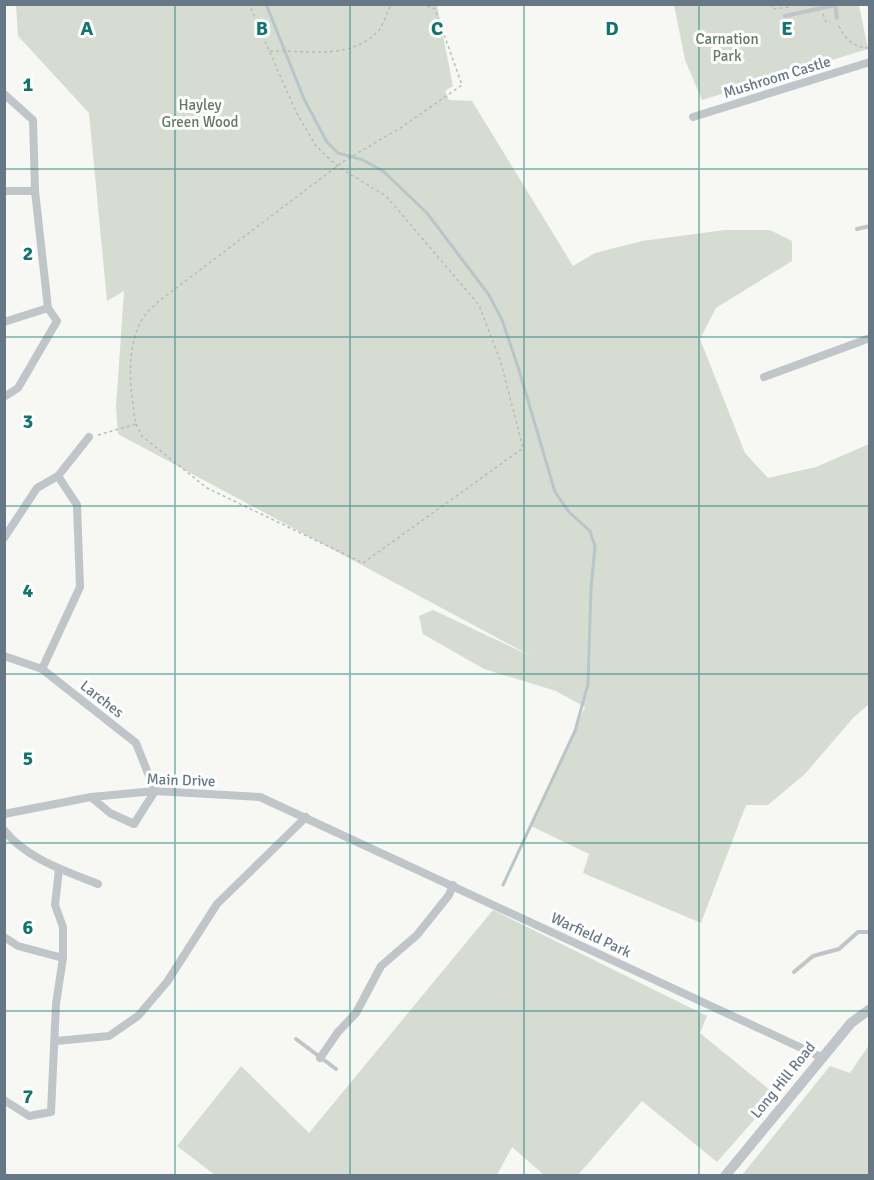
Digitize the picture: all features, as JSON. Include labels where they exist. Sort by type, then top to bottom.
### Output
[{"type":"street","name":"Mushroom Castle","points":[[693,117],[870,62]]},
{"type":"street","points":[[4,94],[33,120],[35,191],[48,309],[57,321],[18,388],[4,397]]},
{"type":"street","points":[[4,190],[35,191]]},
{"type":"street","points":[[4,322],[48,309]]},
{"type":"street","points":[[764,377],[870,338]]},
{"type":"street","points":[[4,538],[37,488],[58,476],[88,437]]},
{"type":"street","points":[[42,669],[80,587],[77,505],[58,476]]},
{"type":"street","name":"Larches","points":[[4,656],[42,669],[136,743],[155,791]]},
{"type":"street","points":[[91,797],[110,813],[134,824],[155,791]]},
{"type":"street","name":"Main Drive","points":[[4,814],[91,797],[155,791],[260,797],[350,837]]},
{"type":"street","points":[[56,1041],[110,1036],[138,1016],[167,982],[217,904],[306,817]]},
{"type":"street","points":[[5,834],[13,842],[59,868],[98,884]]},
{"type":"street","name":"Warfield Park","points":[[350,837],[821,1057]]},
{"type":"street","points":[[4,1100],[29,1116],[51,1112],[56,1004],[63,958],[63,927],[55,905],[59,868]]},
{"type":"street","points":[[320,1058],[338,1032],[356,1013],[364,993],[381,966],[417,935],[449,895],[453,885]]},
{"type":"street","points":[[4,937],[18,946],[63,958]]},
{"type":"street","name":"Long Hill Road","points":[[725,1176],[821,1057],[851,1023],[870,1009]]},
{"type":"lane","points":[[785,16],[835,5],[837,18]]},
{"type":"lane","points":[[858,229],[870,226]]},
{"type":"lane","points":[[794,972],[813,956],[839,949],[858,932],[870,932]]},
{"type":"lane","points":[[296,1039],[336,1069]]},
{"type":"path","points":[[249,4],[296,112],[310,137],[326,158],[337,166],[386,196],[479,305],[501,363],[523,448],[363,563],[207,488],[152,445],[142,436],[136,424],[130,390],[131,371],[136,336],[143,318],[159,301],[198,269],[337,166],[344,161],[462,85],[435,9],[422,4]]},
{"type":"path","points":[[269,51],[332,52],[355,46],[372,37],[381,28],[391,4]]},
{"type":"path","points":[[771,4],[773,10],[786,5],[793,8]]},
{"type":"path","points":[[820,8],[826,22],[837,22],[850,42],[862,48],[870,48]]},
{"type":"path","points":[[88,437],[136,424]]},
{"type":"green space","name":"Hayley Green Wood","points":[[16,5],[437,5],[453,86],[445,91],[449,100],[472,101],[573,266],[595,253],[642,241],[725,230],[770,230],[792,241],[792,261],[716,308],[700,339],[745,453],[768,478],[816,467],[869,444],[869,704],[853,718],[805,774],[768,805],[746,805],[701,923],[583,873],[589,854],[531,826],[585,707],[556,691],[484,669],[423,634],[419,616],[433,610],[533,657],[118,434],[116,407],[124,291],[107,301],[89,113],[18,36]]},
{"type":"green space","name":"Carnation Park","points":[[674,5],[859,5],[868,49],[702,100],[685,60]]},
{"type":"green space","points":[[493,910],[707,1016],[700,1033],[776,1095],[717,1162],[642,1101],[578,1175],[544,1175],[512,1147],[497,1175],[215,1175],[177,1146],[241,1066],[309,1133]]},
{"type":"green space","points":[[869,1045],[869,1175],[742,1175],[830,1066],[850,1073]]},
{"type":"waterway","points":[[266,4],[304,99],[327,142],[338,153],[363,160],[383,171],[427,213],[489,295],[502,320],[519,370],[555,492],[569,512],[590,531],[595,546],[591,589],[588,684],[575,731],[503,885]]}]
